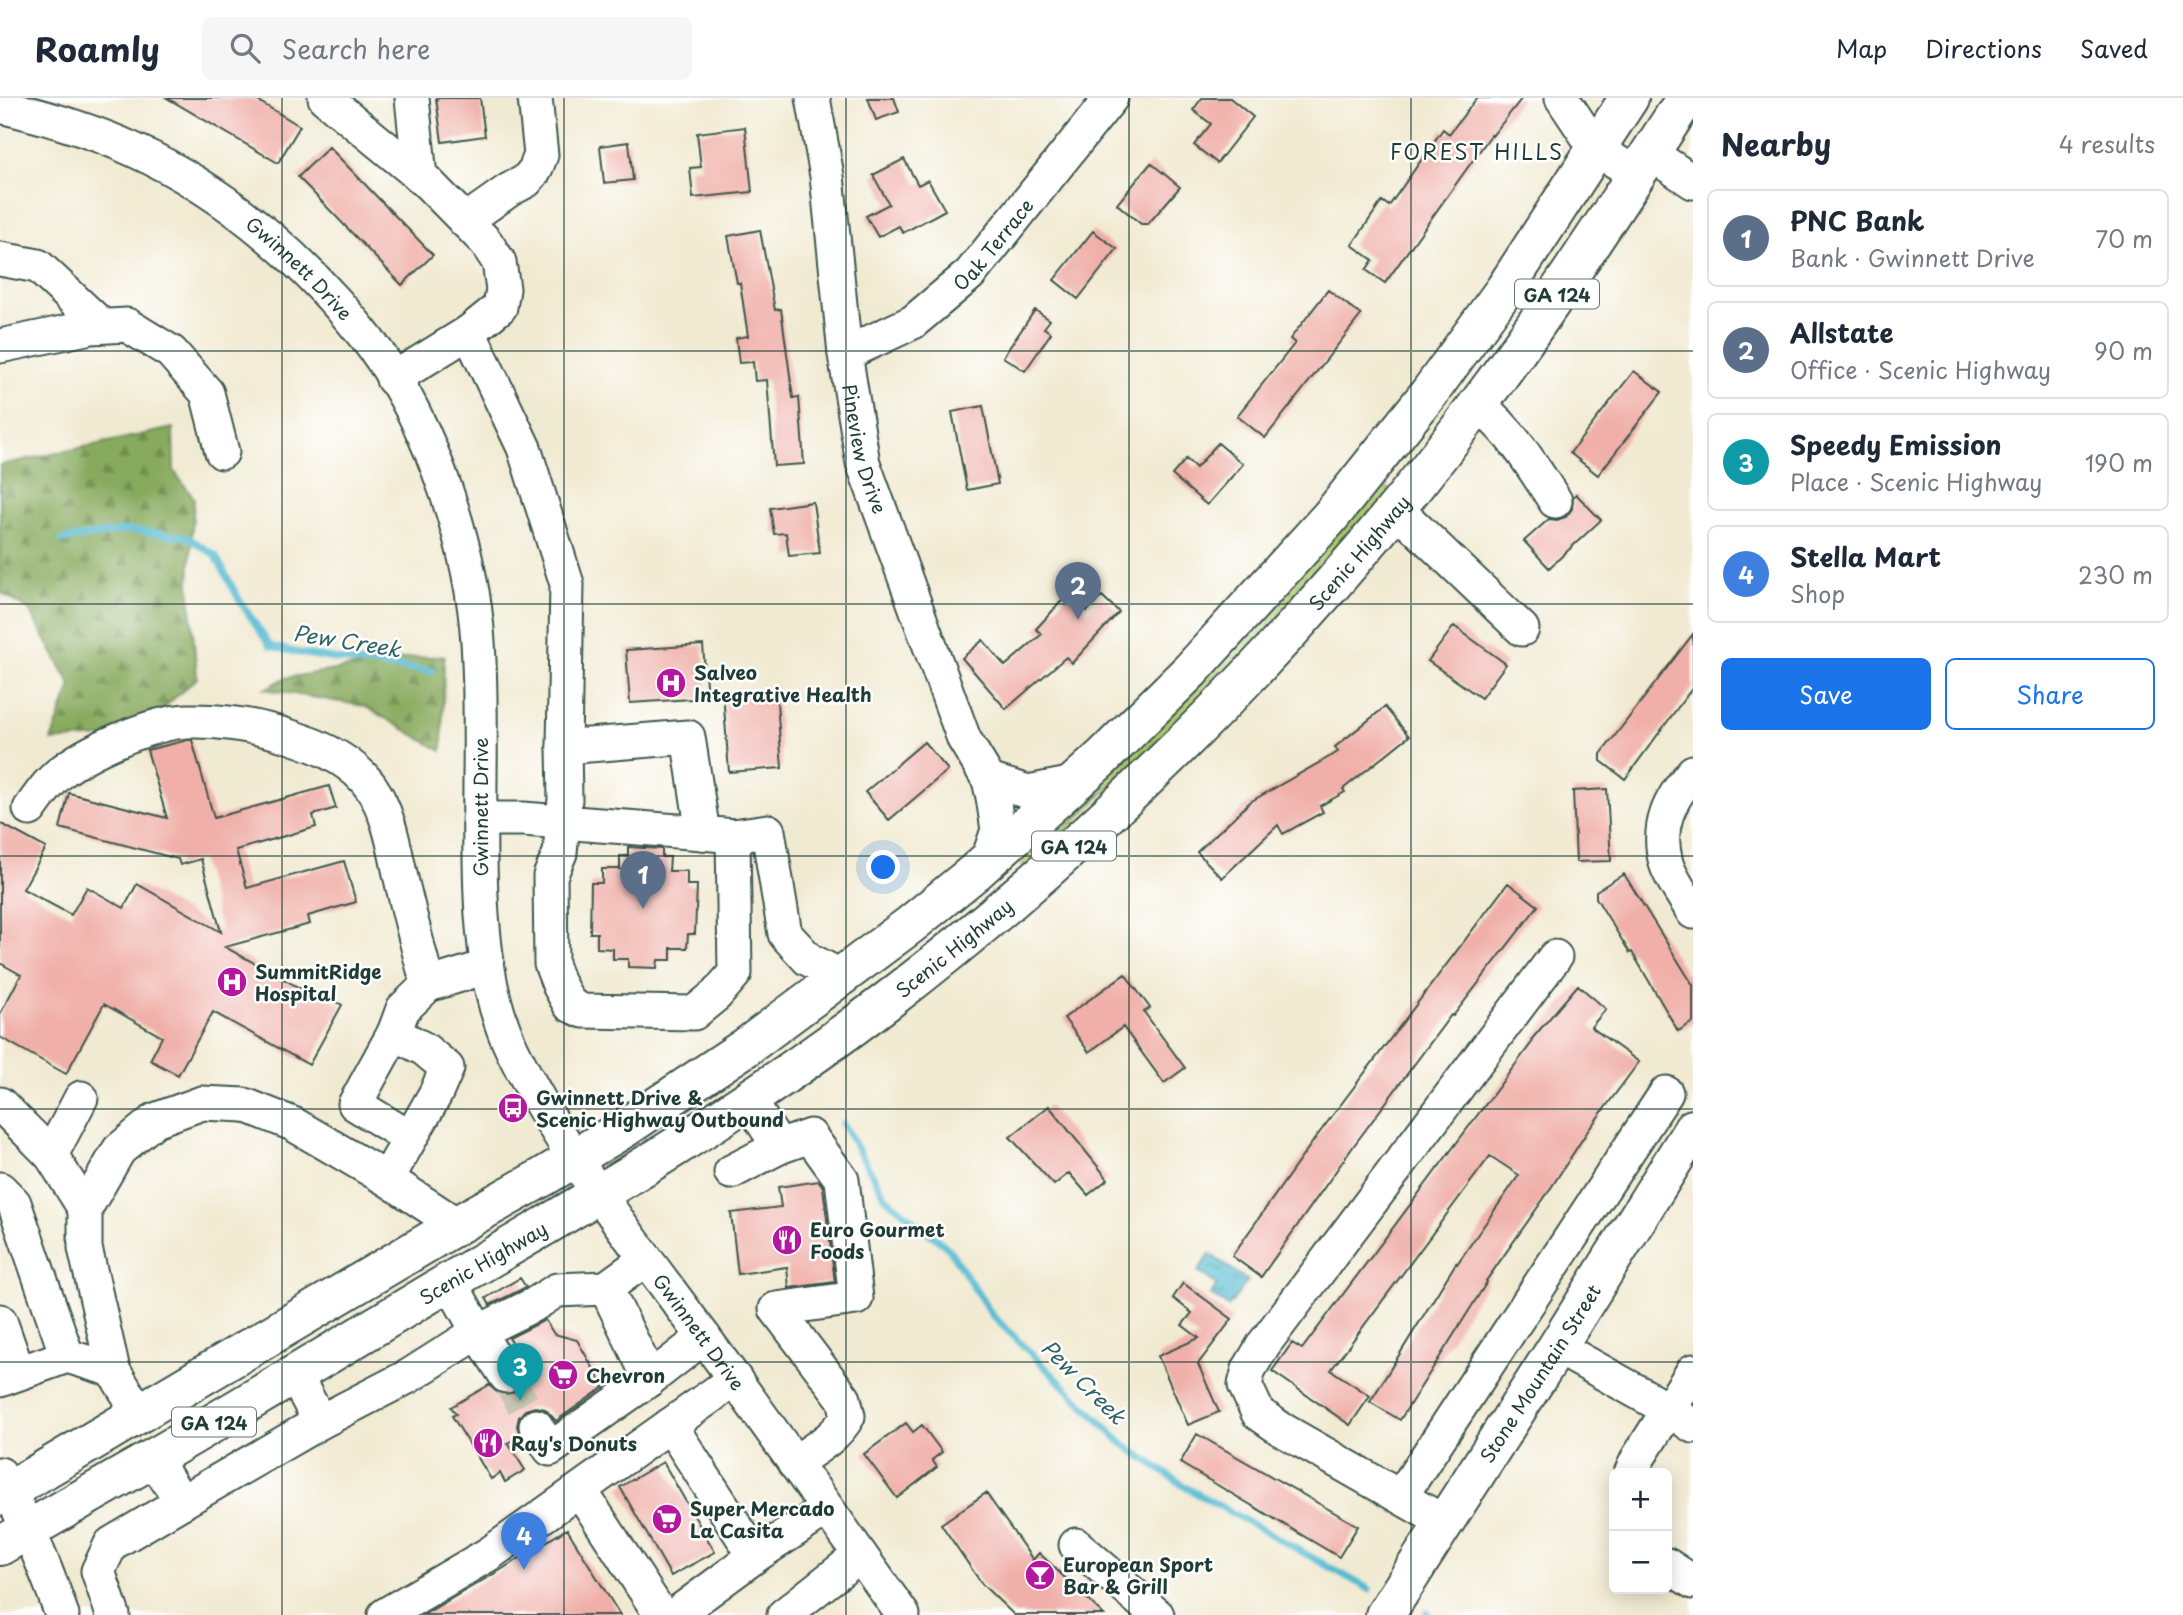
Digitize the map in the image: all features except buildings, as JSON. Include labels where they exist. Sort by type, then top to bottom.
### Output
[{"type":"main road","name":"GA 124","points":[[3,1487],[139,1413],[623,1129],[746,1047],[842,977],[987,862],[1075,783],[1191,670],[1330,517],[1430,392],[1470,337],[1540,236],[1629,98]]},
{"type":"main road","name":"Scenic Highway","points":[[15,1538],[641,1170],[749,1100],[884,1004],[1050,868],[1143,783],[1229,697],[1322,598],[1395,511],[1542,316],[1686,98]]},
{"type":"main road","name":"Stone Mountain Street","points":[[1385,1615],[1558,1348],[1693,1129]]},
{"type":"street","points":[[325,98],[420,177],[485,241],[499,262],[503,289],[500,307],[469,332],[393,379]]},
{"type":"street","points":[[412,98],[420,177]]},
{"type":"street","points":[[465,221],[526,181],[535,170],[541,155],[535,98]]},
{"type":"street","name":"Pineview Drive","points":[[813,98],[827,176],[845,354],[863,463],[964,739],[989,780]]},
{"type":"street","name":"Oak Terrace","points":[[845,354],[913,322],[970,274],[1111,98]]},
{"type":"street","points":[[1562,98],[1596,149],[1693,182]]},
{"type":"street","name":"Gwinnett Drive","points":[[0,106],[88,130],[137,151],[220,198],[274,240],[323,288],[378,354],[393,379],[433,458],[452,509],[465,558],[478,641],[479,866],[486,967],[502,1027],[556,1131],[598,1195],[704,1337],[903,1615]]},
{"type":"street","points":[[0,259],[37,265],[102,326]]},
{"type":"street","points":[[0,346],[91,327],[127,324],[172,352],[207,393],[222,452]]},
{"type":"street","points":[[469,332],[524,449],[567,584],[564,747],[564,823],[560,853],[550,876],[551,964],[570,1005],[583,1011],[694,1013],[716,995],[735,973],[718,834],[688,737],[564,747]]},
{"type":"street","points":[[1478,404],[1502,425],[1521,448],[1555,501]]},
{"type":"street","points":[[1395,511],[1522,629]]},
{"type":"street","points":[[30,809],[46,786],[62,771],[97,751],[165,724],[187,721],[228,723],[264,728],[312,744],[352,769],[370,786],[378,801],[393,840],[428,985]]},
{"type":"street","points":[[1693,772],[1676,792],[1664,819],[1664,846],[1667,865],[1693,912]]},
{"type":"street","points":[[987,862],[998,830],[989,780],[1028,792],[1075,783]]},
{"type":"street","points":[[479,819],[523,819],[718,834],[768,831],[785,934],[808,959],[842,977]]},
{"type":"street","points":[[1446,1523],[1281,1429],[1258,1413],[1245,1385],[1248,1370],[1271,1333],[1555,957]]},
{"type":"street","points":[[410,1138],[355,1104],[394,1033],[403,1009],[428,985],[486,967]]},
{"type":"street","points":[[387,1179],[447,1068],[424,1049],[394,1033]]},
{"type":"street","points":[[1401,1496],[1666,1093]]},
{"type":"street","points":[[51,1155],[81,1098]]},
{"type":"street","points":[[749,1100],[779,1147]]},
{"type":"street","points":[[0,1104],[51,1155],[85,1209],[86,1248],[113,1370],[139,1413]]},
{"type":"street","points":[[85,1209],[119,1150],[155,1120],[202,1104],[245,1105],[293,1124],[387,1179],[457,1225]]},
{"type":"street","points":[[731,1172],[779,1147],[810,1136],[842,1180],[856,1298],[776,1309],[844,1399],[848,1416],[842,1427],[829,1439],[794,1463]]},
{"type":"street","points":[[0,1189],[15,1203],[67,1356]]},
{"type":"street","points":[[113,1615],[98,1570],[111,1544],[320,1422],[409,1376],[478,1332],[557,1290],[606,1288],[646,1259]]},
{"type":"street","points":[[450,1282],[506,1376]]},
{"type":"street","points":[[606,1288],[650,1379]]},
{"type":"street","points":[[0,1321],[13,1358],[10,1376],[67,1356],[113,1370]]},
{"type":"street","points":[[536,1426],[550,1449],[650,1379],[704,1337]]},
{"type":"street","points":[[1558,1348],[1680,1418]]},
{"type":"street","points":[[1633,1468],[1638,1458],[1680,1418],[1693,1371]]},
{"type":"street","points":[[295,1375],[320,1422]]},
{"type":"street","points":[[384,1615],[489,1554],[734,1379]]},
{"type":"street","points":[[670,1425],[755,1556]]},
{"type":"street","points":[[153,1458],[182,1502]]},
{"type":"street","points":[[3,1487],[15,1538],[44,1562],[62,1615]]},
{"type":"street","points":[[580,1490],[661,1615]]},
{"type":"street","points":[[675,1615],[755,1556],[827,1509]]},
{"type":"street","points":[[1076,1545],[1157,1615]]},
{"type":"street","points":[[784,1615],[860,1555]]},
{"type":"street","points":[[1672,1568],[1693,1582]]},
{"type":"green space","points":[[173,428],[174,471],[194,498],[189,584],[197,678],[159,712],[103,737],[51,741],[71,685],[29,610],[0,592],[0,465]]},
{"type":"green space","points":[[1379,482],[1392,492],[1275,626],[1026,869],[1015,857]]},
{"type":"green space","points":[[444,656],[442,751],[364,706],[265,689],[285,678],[409,658]]},
{"type":"water","points":[[1210,1254],[1248,1281],[1228,1307],[1211,1295],[1217,1285],[1198,1271]]},
{"type":"waterway","name":"Pew Creek","points":[[62,540],[128,530],[187,537],[215,555],[240,601],[270,646],[330,658],[432,671]]},
{"type":"waterway","name":"Pew Creek","points":[[843,1124],[886,1198],[949,1249],[992,1315],[1122,1443],[1187,1488],[1369,1589]]},
{"type":"tunnel","points":[[506,1376],[536,1426]]},
{"type":"place","name":"Allstate","points":[[1078,620]]},
{"type":"place","name":"Salveo Integrative Health","points":[[671,683]]},
{"type":"place","name":"PNC Bank","points":[[643,909]]},
{"type":"place","name":"SummitRidge Hospital","points":[[232,982]]},
{"type":"place","name":"Gwinnett Drive & Scenic Highway Outbound","points":[[513,1108]]},
{"type":"place","name":"Euro Gourmet Foods","points":[[787,1240]]},
{"type":"place","name":"Chevron","points":[[563,1375]]},
{"type":"place","name":"Speedy Emission","points":[[520,1401]]},
{"type":"place","name":"Ray's Donuts","points":[[488,1443]]},
{"type":"place","name":"Super Mercado La Casita","points":[[667,1519]]},
{"type":"place","name":"Stella Mart","points":[[524,1570]]},
{"type":"place","name":"European Sport Bar & Grill","points":[[1040,1575]]},
{"type":"district","name":"FOREST HILLS","points":[[1477,151]]}]
